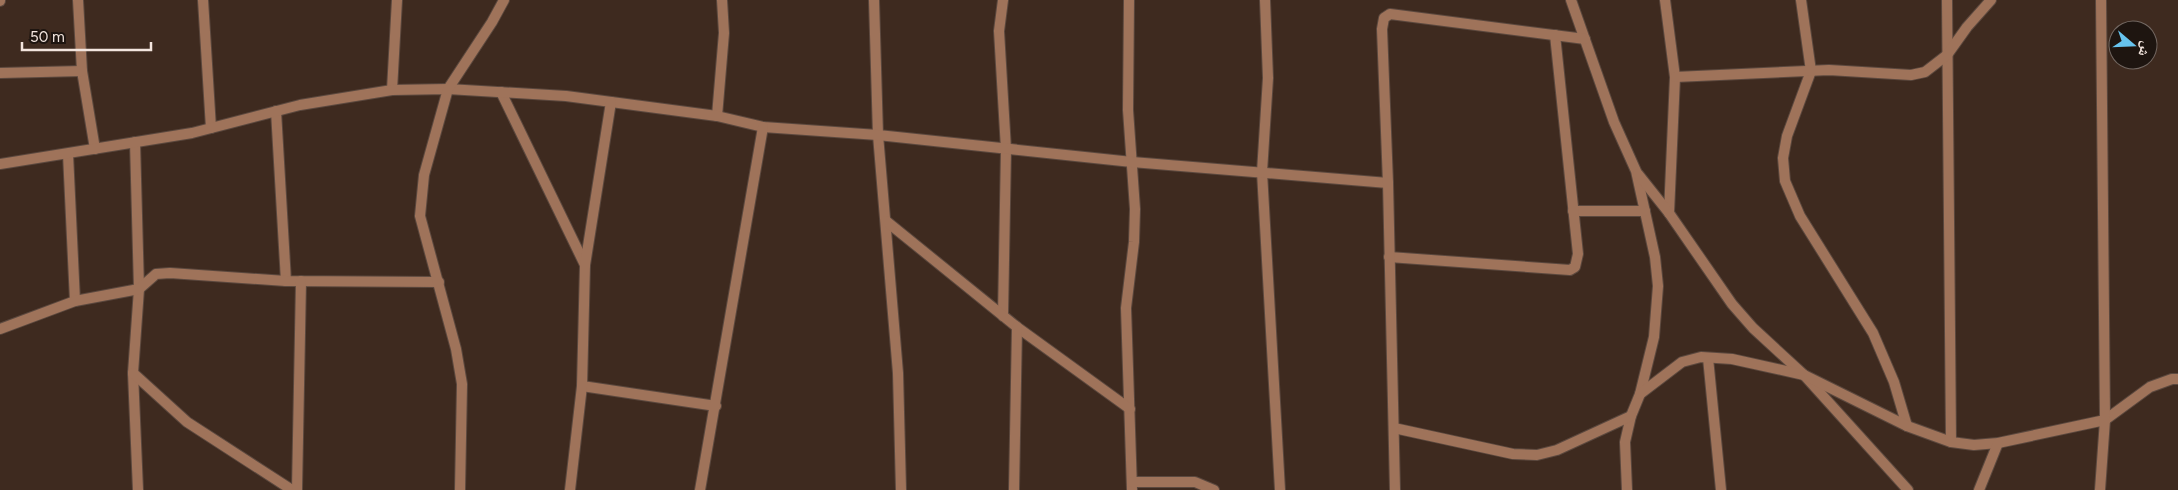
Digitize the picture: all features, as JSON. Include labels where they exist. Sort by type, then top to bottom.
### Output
[{"type":"street","points":[[78,0],[82,71],[95,149]]},
{"type":"street","points":[[203,0],[211,128]]},
{"type":"street","points":[[392,90],[397,0]]},
{"type":"street","points":[[460,490],[463,412],[462,384],[456,349],[420,216],[421,194],[424,175],[448,89],[492,22],[504,0]]},
{"type":"street","points":[[717,116],[724,33],[722,0]]},
{"type":"street","points":[[874,0],[878,135],[898,373],[901,490]]},
{"type":"street","points":[[1003,0],[999,62],[1006,149],[1003,316]]},
{"type":"street","points":[[1129,0],[1128,110],[1135,209],[1134,242],[1126,308],[1132,486],[1195,482],[1214,490]]},
{"type":"street","points":[[1264,0],[1268,78],[1262,172],[1280,490]]},
{"type":"street","points":[[1571,0],[1614,122],[1636,171],[1658,286],[1654,337],[1640,394],[1631,416],[1626,442],[1627,490]]},
{"type":"street","points":[[1664,0],[1674,77],[1670,214]]},
{"type":"street","points":[[1800,0],[1811,71],[1787,136],[1783,158],[1785,181],[1800,216],[1873,333],[1894,382],[1907,426]]},
{"type":"street","points":[[1947,0],[1951,442]]},
{"type":"street","points":[[1674,77],[1811,71],[1912,75],[1925,72],[1947,55],[1967,27],[1991,0]]},
{"type":"street","points":[[2100,490],[2105,420],[2101,0]]},
{"type":"street","points":[[1395,490],[1388,183],[1382,29],[1384,18],[1390,14],[1585,39]]},
{"type":"street","points":[[1389,257],[1570,270],[1575,267],[1578,254],[1555,35]]},
{"type":"street","points":[[0,73],[82,71]]},
{"type":"street","points":[[0,164],[68,154],[211,128],[276,111],[392,90],[448,89],[566,96],[717,116],[763,128],[878,135],[1132,162],[1388,183]]},
{"type":"street","points":[[501,92],[585,265]]},
{"type":"street","points":[[570,490],[582,386],[585,265],[611,102]]},
{"type":"street","points":[[276,111],[286,281]]},
{"type":"street","points":[[700,490],[763,128]]},
{"type":"street","points":[[135,142],[138,289],[133,374],[138,490]]},
{"type":"street","points":[[68,154],[75,301]]},
{"type":"street","points":[[1636,171],[1670,214],[1732,304],[1753,328],[1804,375],[1908,490]]},
{"type":"street","points":[[1574,211],[1645,211]]},
{"type":"street","points":[[886,221],[1017,327],[1130,409]]},
{"type":"street","points":[[0,329],[75,301],[138,289],[156,274],[170,273],[286,281],[439,282]]},
{"type":"street","points":[[297,490],[301,281]]},
{"type":"street","points":[[1014,490],[1017,327]]},
{"type":"street","points":[[1640,394],[1682,362],[1708,358],[1732,359],[1804,375],[1907,426],[1951,442],[1974,445],[1998,442],[2105,420],[2150,387],[2172,379],[2178,379]]},
{"type":"street","points":[[1708,358],[1721,490]]},
{"type":"street","points":[[133,374],[187,422],[292,490]]},
{"type":"street","points":[[582,386],[716,406]]},
{"type":"street","points":[[1394,428],[1513,454],[1537,455],[1557,450],[1631,416]]},
{"type":"street","points":[[1979,490],[1998,442]]}]
